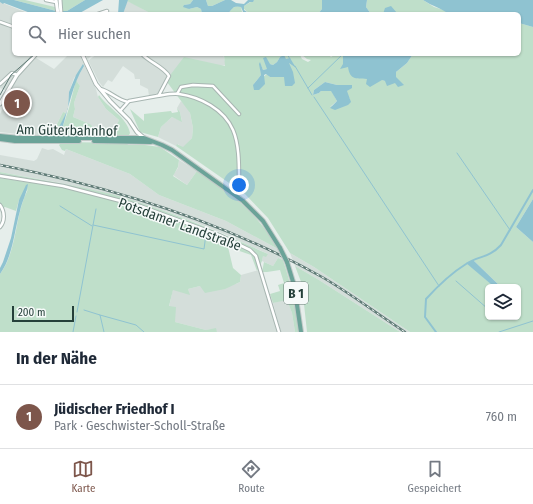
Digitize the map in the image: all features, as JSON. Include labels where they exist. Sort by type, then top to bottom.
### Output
[{"type":"main road","name":"Am Güterbahnhof","points":[[0,136],[55,140]]},
{"type":"main road","name":"B 1","points":[[134,140],[144,138],[172,150],[243,201],[263,221],[287,262],[294,285],[301,332]]},
{"type":"main road","name":"Am Güterbahnhof","points":[[0,139],[15,141],[134,140]]},
{"type":"main road","name":"B 1","points":[[134,140],[157,143]]},
{"type":"street","points":[[46,0],[57,1],[60,12]]},
{"type":"street","points":[[0,22],[12,26]]},
{"type":"street","points":[[0,104],[16,75],[34,56]]},
{"type":"street","points":[[83,56],[93,79],[100,89],[144,138]]},
{"type":"street","points":[[145,56],[169,74],[162,91],[157,96]]},
{"type":"street","points":[[0,84],[12,73],[16,75]]},
{"type":"street","points":[[177,94],[181,87],[193,84],[213,86],[239,114]]},
{"type":"street","points":[[100,89],[106,90],[122,101],[128,102]]},
{"type":"street","points":[[120,112],[128,102],[134,99],[177,94],[202,101],[214,107],[224,115],[234,133],[238,155],[239,178]]},
{"type":"street","points":[[134,127],[134,140]]},
{"type":"street","name":"Potsdamer Landstraße","points":[[0,176],[63,186],[133,204],[219,235],[250,250],[256,256],[279,332]]},
{"type":"street","points":[[0,205],[3,209],[4,216],[3,223],[0,227]]},
{"type":"shaded area","points":[[127,1],[148,12],[124,12]]},
{"type":"shaded area","points":[[0,2],[25,12],[12,12],[12,56],[33,56],[54,69],[67,56],[80,56],[96,89],[98,97],[106,109],[119,120],[116,129],[101,127],[92,135],[35,136],[0,132],[0,114],[5,104],[24,114],[29,103],[10,94],[11,92],[0,88]],"holes":[[[84,66],[76,80],[80,86],[74,103],[75,109],[73,117],[90,124],[49,132],[56,126],[63,112],[66,113],[68,109],[69,92],[74,78]]]},
{"type":"shaded area","points":[[86,56],[91,56],[88,59],[89,60],[94,56],[224,56],[226,65],[171,74],[161,94],[149,96],[148,89],[140,85],[140,79],[135,79],[134,74],[123,66],[112,82],[108,80],[103,87]]},
{"type":"shaded area","points":[[181,101],[190,113],[193,128],[192,138],[183,148],[178,144],[176,146],[158,137],[161,127],[172,117],[182,121],[180,112],[177,108]]},
{"type":"shaded area","points":[[42,148],[48,150],[53,149],[64,155],[66,149],[130,174],[159,195],[226,221],[278,249],[283,260],[278,258],[273,266],[262,261],[263,255],[268,254],[222,233],[168,212],[123,198],[61,183],[0,172],[0,155],[34,161],[37,159]]},
{"type":"shaded area","points":[[179,160],[197,171],[187,185],[173,175],[178,168]]},
{"type":"shaded area","points":[[290,253],[314,267],[410,332],[400,332],[295,266]]},
{"type":"shaded area","points":[[259,270],[278,332],[217,332],[215,329],[206,330],[175,322],[169,307],[173,289],[189,294],[188,289],[200,286],[236,284],[240,282],[241,275]]},
{"type":"shaded area","points":[[287,299],[292,313],[295,332],[281,332],[273,303]]},
{"type":"green space","points":[[14,0],[25,0],[55,7],[56,11]]},
{"type":"green space","points":[[61,0],[85,0],[67,11],[63,11]]},
{"type":"green space","points":[[193,0],[190,4],[184,5],[189,9],[197,7],[201,9],[202,12],[148,12],[127,1]]},
{"type":"green space","points":[[206,0],[225,0],[212,6],[208,6]]},
{"type":"green space","points":[[254,0],[322,0],[322,9],[320,12],[248,12],[244,9],[244,6]]},
{"type":"green space","points":[[367,0],[423,0],[434,7],[446,12],[370,12],[366,7]]},
{"type":"green space","points":[[237,6],[241,7],[242,12],[229,12],[232,8]]},
{"type":"green space","points":[[521,24],[533,27],[533,199],[516,227],[533,242],[533,332],[410,332],[314,267],[290,253],[268,218],[245,194],[176,146],[177,144],[183,147],[192,138],[193,128],[190,113],[167,82],[184,57],[225,66],[224,56],[300,56],[302,59],[308,62],[311,60],[303,56],[343,56],[343,64],[348,67],[385,81],[396,77],[396,72],[407,63],[412,56],[521,56]],"holes":[[[280,57],[286,59],[294,67],[288,62],[289,65],[284,77],[270,77],[267,74],[253,85],[261,75],[260,63],[263,70],[267,69],[270,64],[273,65]],[[325,82],[337,85],[352,85],[347,91],[347,95],[350,99],[330,107],[337,101],[331,90],[321,91],[313,95],[314,90]]]},
{"type":"green space","points":[[76,80],[80,86],[74,103],[75,109],[73,117],[90,124],[93,127],[92,134],[49,134],[49,132],[56,126],[63,112],[66,113],[58,130],[62,129]]},
{"type":"green space","points":[[10,94],[30,103],[24,114],[5,104]]},
{"type":"green space","points":[[99,95],[125,122],[130,133],[129,135],[92,135],[101,127],[115,129],[119,120],[106,109],[98,97]]},
{"type":"green space","points":[[177,108],[180,112],[182,122],[172,117],[161,127],[158,137],[140,132],[130,109],[144,121],[144,114],[171,111],[172,113],[178,112]]},
{"type":"green space","points":[[62,142],[127,143],[128,145],[160,147],[179,160],[178,167],[173,176],[187,185],[197,171],[210,180],[233,196],[252,214],[270,236],[278,249],[226,221],[159,195],[130,174],[66,149],[65,151],[62,150],[59,145]]},
{"type":"green space","points":[[0,172],[111,194],[151,206],[230,237],[268,254],[266,257],[263,256],[257,271],[251,255],[228,247],[233,268],[241,275],[240,282],[225,289],[205,293],[200,286],[188,289],[190,295],[173,290],[169,306],[176,307],[175,322],[206,330],[216,328],[217,332],[0,332],[0,274],[6,265],[10,254],[20,210],[28,189],[19,200],[16,211],[5,207],[3,208],[0,204],[0,178],[26,182],[27,179],[0,175]]},
{"type":"green space","points":[[278,258],[283,260],[295,305],[299,332],[295,332],[292,313],[287,300],[273,303],[270,294],[280,291],[278,285],[284,283],[280,270],[262,272],[264,262],[273,266]]},
{"type":"green space","points":[[295,266],[400,332],[307,332],[303,287]]},
{"type":"water","points":[[0,0],[14,0],[56,11],[67,11],[85,0],[103,0],[82,12],[28,12],[0,2]]},
{"type":"water","points":[[119,0],[128,0],[124,12],[118,12]]},
{"type":"water","points":[[193,0],[206,0],[208,6],[212,6],[225,0],[231,0],[236,3],[244,4],[248,0],[254,0],[253,2],[250,2],[244,6],[244,10],[247,12],[243,12],[241,7],[233,8],[230,12],[202,12],[201,9],[197,7],[189,9],[183,7],[184,5],[190,4]]},
{"type":"water","points":[[322,0],[367,0],[366,7],[370,12],[320,12],[322,9]]},
{"type":"water","points":[[423,0],[533,0],[533,27],[521,24],[521,12],[446,12]]},
{"type":"water","points":[[391,6],[396,12],[384,12],[385,8]]},
{"type":"water","points":[[284,56],[286,59],[290,58],[296,68],[289,63],[293,72],[295,83],[292,86],[285,86],[284,77],[270,77],[266,74],[264,75],[265,84],[259,90],[254,90],[253,85],[261,75],[260,62],[263,70],[267,69],[263,58],[266,57],[270,64],[273,65],[280,57]]},
{"type":"water","points":[[343,56],[412,56],[407,63],[396,72],[396,77],[404,85],[398,87],[395,83],[387,86],[385,81],[382,80],[370,87],[366,84],[367,79],[354,78],[350,74],[348,67],[340,69],[343,64]]},
{"type":"water","points":[[83,64],[84,66],[76,81],[68,107],[69,92],[76,75]]},
{"type":"water","points":[[325,82],[337,85],[352,85],[352,88],[347,91],[351,102],[348,105],[335,110],[330,108],[337,101],[331,91],[321,91],[313,95],[314,90]]},
{"type":"water","points":[[67,111],[62,129],[57,131]]},
{"type":"water","points":[[28,184],[8,260],[0,274],[0,268],[11,238],[19,200],[26,185]]},
{"type":"water","points":[[533,199],[533,242],[516,227]]},
{"type":"water","points":[[473,260],[498,284],[491,284],[466,263]]},
{"type":"waterway","points":[[308,88],[341,56]]},
{"type":"waterway","points":[[295,66],[312,95]]},
{"type":"waterway","points":[[314,97],[439,286]]},
{"type":"waterway","points":[[457,153],[510,230]]},
{"type":"waterway","points":[[436,332],[425,317],[426,299],[445,280],[461,267],[471,261],[492,253],[501,245],[533,190]]},
{"type":"waterway","points":[[60,206],[92,226]]},
{"type":"waterway","points":[[77,312],[96,209]]},
{"type":"waterway","points":[[93,225],[204,249],[206,234]]},
{"type":"waterway","points":[[456,281],[485,306]]},
{"type":"waterway","points":[[84,310],[100,315],[104,332]]},
{"type":"waterway","points":[[100,315],[136,325],[144,332]]},
{"type":"waterway","points":[[73,332],[76,316]]},
{"type":"waterway","points":[[499,332],[533,321]]},
{"type":"tram line","points":[[0,95],[11,75],[33,56]]},
{"type":"railway","points":[[0,165],[125,195],[166,208],[245,239],[322,277],[405,332]]},
{"type":"place","name":"Jüdischer Friedhof I","points":[[17,103]]}]
